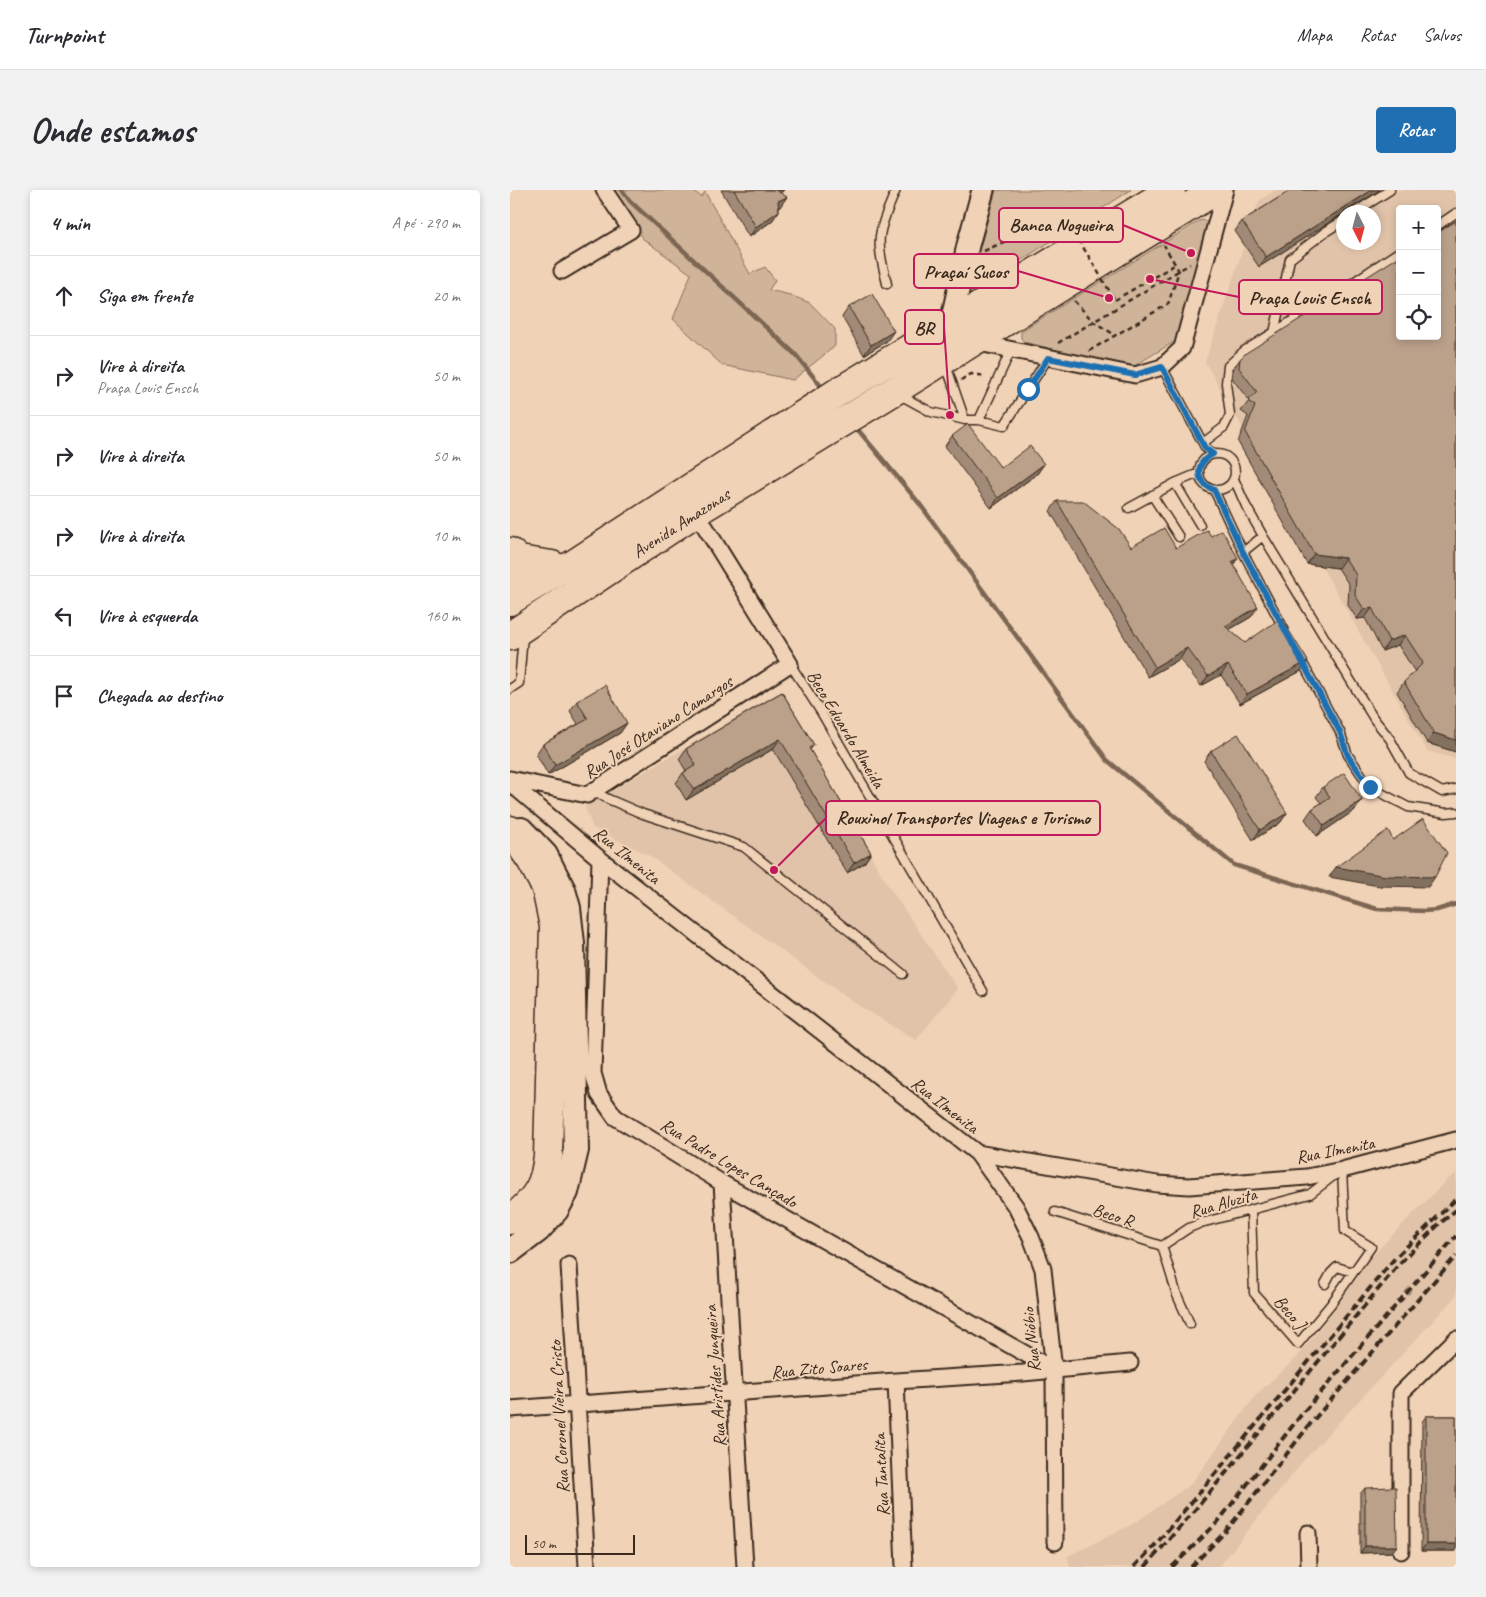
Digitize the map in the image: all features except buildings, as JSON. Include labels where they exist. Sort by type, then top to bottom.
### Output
[{"type":"highway","name":"Avenida Amazonas","points":[[569,567],[838,392],[1170,190]]},
{"type":"highway","name":"Avenida Amazonas","points":[[517,631],[696,512],[822,436],[1216,190]]},
{"type":"highway","points":[[510,552],[519,560],[569,567]]},
{"type":"highway","points":[[510,578],[569,567]]},
{"type":"highway","points":[[510,830],[531,860],[546,888],[554,926],[548,1156],[539,1190],[523,1210],[510,1220]]},
{"type":"main road","name":"Avenida Amazonas","points":[[510,603],[569,567]]},
{"type":"main road","points":[[510,823],[525,833],[545,855],[563,890],[568,908],[572,943],[576,1150],[566,1192],[556,1210],[538,1230],[510,1251]]},
{"type":"street","points":[[562,271],[631,230],[604,190]]},
{"type":"street","points":[[951,323],[968,245],[983,190]]},
{"type":"street","points":[[972,342],[1135,375],[1162,367],[1182,348],[1206,254],[1225,190]]},
{"type":"street","points":[[696,512],[790,664]]},
{"type":"street","name":"Rua José Otaviano Camargos","points":[[510,779],[587,795],[790,664]]},
{"type":"street","name":"Rua Ilmenita","points":[[510,783],[600,859],[977,1153],[1157,1184],[1189,1186],[1307,1176],[1342,1170],[1456,1140]]},
{"type":"street","name":"Rua Padre Lopes Cançado","points":[[600,859],[593,1073],[599,1094],[615,1117],[722,1183],[1054,1370]]},
{"type":"street","name":"Rua Nióbio","points":[[977,1153],[1016,1207],[1031,1237],[1042,1269],[1054,1370],[1055,1542]]},
{"type":"street","name":"Rua Aristides Junqueira","points":[[722,1183],[745,1567]]},
{"type":"street","name":"Rua Coronel Vieira Cristo","points":[[569,1265],[587,1567]]},
{"type":"street","points":[[1401,1551],[1401,1393],[1456,1339]]},
{"type":"street","name":"Rua Zito Soares","points":[[510,1409],[1023,1373],[1130,1363]]},
{"type":"street","name":"Rua Tantalita","points":[[896,1381],[904,1567]]},
{"type":"street","points":[[1308,1533],[1308,1567]]},
{"type":"lane","points":[[887,284],[880,237],[896,190]]},
{"type":"lane","points":[[1366,205],[1390,190]]},
{"type":"lane","points":[[1441,223],[1456,213]]},
{"type":"lane","points":[[1274,333],[1290,259],[1336,225]]},
{"type":"lane","points":[[1203,443],[1224,427],[1230,415],[1226,383],[1228,366],[1244,351],[1396,254]]},
{"type":"lane","points":[[979,420],[1011,350]]},
{"type":"lane","points":[[894,391],[932,412],[965,420],[979,420],[1004,426],[1042,357]]},
{"type":"lane","points":[[944,359],[965,420]]},
{"type":"lane","points":[[1162,367],[1203,443],[1213,454]]},
{"type":"lane","points":[[1213,454],[1221,454],[1228,458],[1234,464],[1236,471],[1234,479],[1229,486],[1222,490],[1206,487],[1199,473],[1200,465],[1205,458],[1213,454]]},
{"type":"lane","points":[[1128,508],[1175,482],[1199,473]]},
{"type":"lane","points":[[1234,479],[1246,506],[1263,536],[1374,719],[1390,739],[1409,773],[1442,792],[1456,789]]},
{"type":"lane","points":[[1175,482],[1200,526]]},
{"type":"lane","points":[[1214,490],[1243,552],[1289,637]]},
{"type":"lane","points":[[1152,495],[1179,537]]},
{"type":"lane","points":[[1243,552],[1263,536]]},
{"type":"lane","points":[[510,689],[519,683],[517,631]]},
{"type":"lane","points":[[1298,654],[1340,732],[1348,756],[1370,787],[1408,807],[1446,813],[1456,812]]},
{"type":"lane","name":"Beco Eduardo Almeida","points":[[790,664],[821,712],[983,990]]},
{"type":"lane","points":[[594,791],[643,814],[744,847],[903,974]]},
{"type":"lane","points":[[1325,1284],[1337,1267],[1353,1272],[1371,1247],[1344,1231],[1342,1170]]},
{"type":"lane","name":"Rua Aluzita","points":[[1162,1246],[1189,1228],[1310,1194],[1342,1170]]},
{"type":"lane","name":"Beco J","points":[[1251,1211],[1254,1293],[1298,1344],[1353,1272]]},
{"type":"lane","name":"Beco R","points":[[1055,1212],[1162,1246]]},
{"type":"lane","points":[[1162,1246],[1177,1295],[1190,1324]]},
{"type":"path","points":[[1008,240],[1060,209],[1116,300],[1176,264]]},
{"type":"path","points":[[1069,363],[1168,304],[1180,271],[1155,228]]},
{"type":"path","points":[[1042,357],[1094,322],[1206,254]]},
{"type":"path","points":[[1060,288],[1094,322],[1115,335]]},
{"type":"path","points":[[953,385],[971,374],[979,374],[997,380]]},
{"type":"shaded area","points":[[612,190],[692,190],[701,197],[705,192],[750,274],[765,267],[775,280],[769,290],[790,295],[810,303],[835,329],[835,346],[793,380],[722,365],[673,319],[691,274],[642,238]]},
{"type":"shaded area","points":[[996,190],[1131,190],[973,291],[969,287]]},
{"type":"shaded area","points":[[1276,190],[1456,190],[1456,759],[1427,751],[1205,362],[1259,201]]},
{"type":"shaded area","points":[[1203,220],[1207,222],[1208,227],[1177,340],[1134,366],[1080,356],[1024,342],[1021,338],[1021,331]]},
{"type":"shaded area","points":[[777,693],[887,884],[958,989],[916,1040],[853,1002],[650,856],[593,828],[585,807]]},
{"type":"shaded area","points":[[1456,1173],[1456,1296],[1304,1460],[1219,1567],[1070,1567],[1068,1556],[1133,1524],[1191,1484],[1256,1395],[1295,1359],[1334,1311],[1361,1268]]},
{"type":"waterway","points":[[622,190],[630,201],[795,354],[825,391]]},
{"type":"waterway","points":[[854,425],[919,503],[1107,760],[1234,865],[1377,909],[1424,911],[1437,910],[1456,904]]},
{"type":"railway","points":[[1134,1567],[1156,1544],[1395,1258],[1456,1199]]},
{"type":"railway","points":[[1145,1567],[1200,1504],[1400,1263],[1456,1210]]},
{"type":"railway","points":[[1172,1567],[1217,1523],[1301,1415],[1456,1236]]},
{"type":"railway","points":[[1191,1567],[1226,1531],[1311,1423],[1456,1256]]},
{"type":"place","name":"Banca Nogueira","points":[[1191,253]]},
{"type":"place","name":"Praça Louis Ensch","points":[[1150,279]]},
{"type":"place","name":"Praçaí Sucos","points":[[1109,298]]},
{"type":"place","name":"BR","points":[[950,415]]},
{"type":"place","name":"Rouxinol Transportes Viagens e Turismo","points":[[774,870]]},
{"type":"route","points":[[1028,389],[1048,358],[1135,375],[1162,367],[1205,448],[1213,454],[1205,458],[1200,465],[1199,473],[1201,480],[1206,487],[1214,490],[1243,552],[1340,732],[1348,756],[1370,787]]}]
